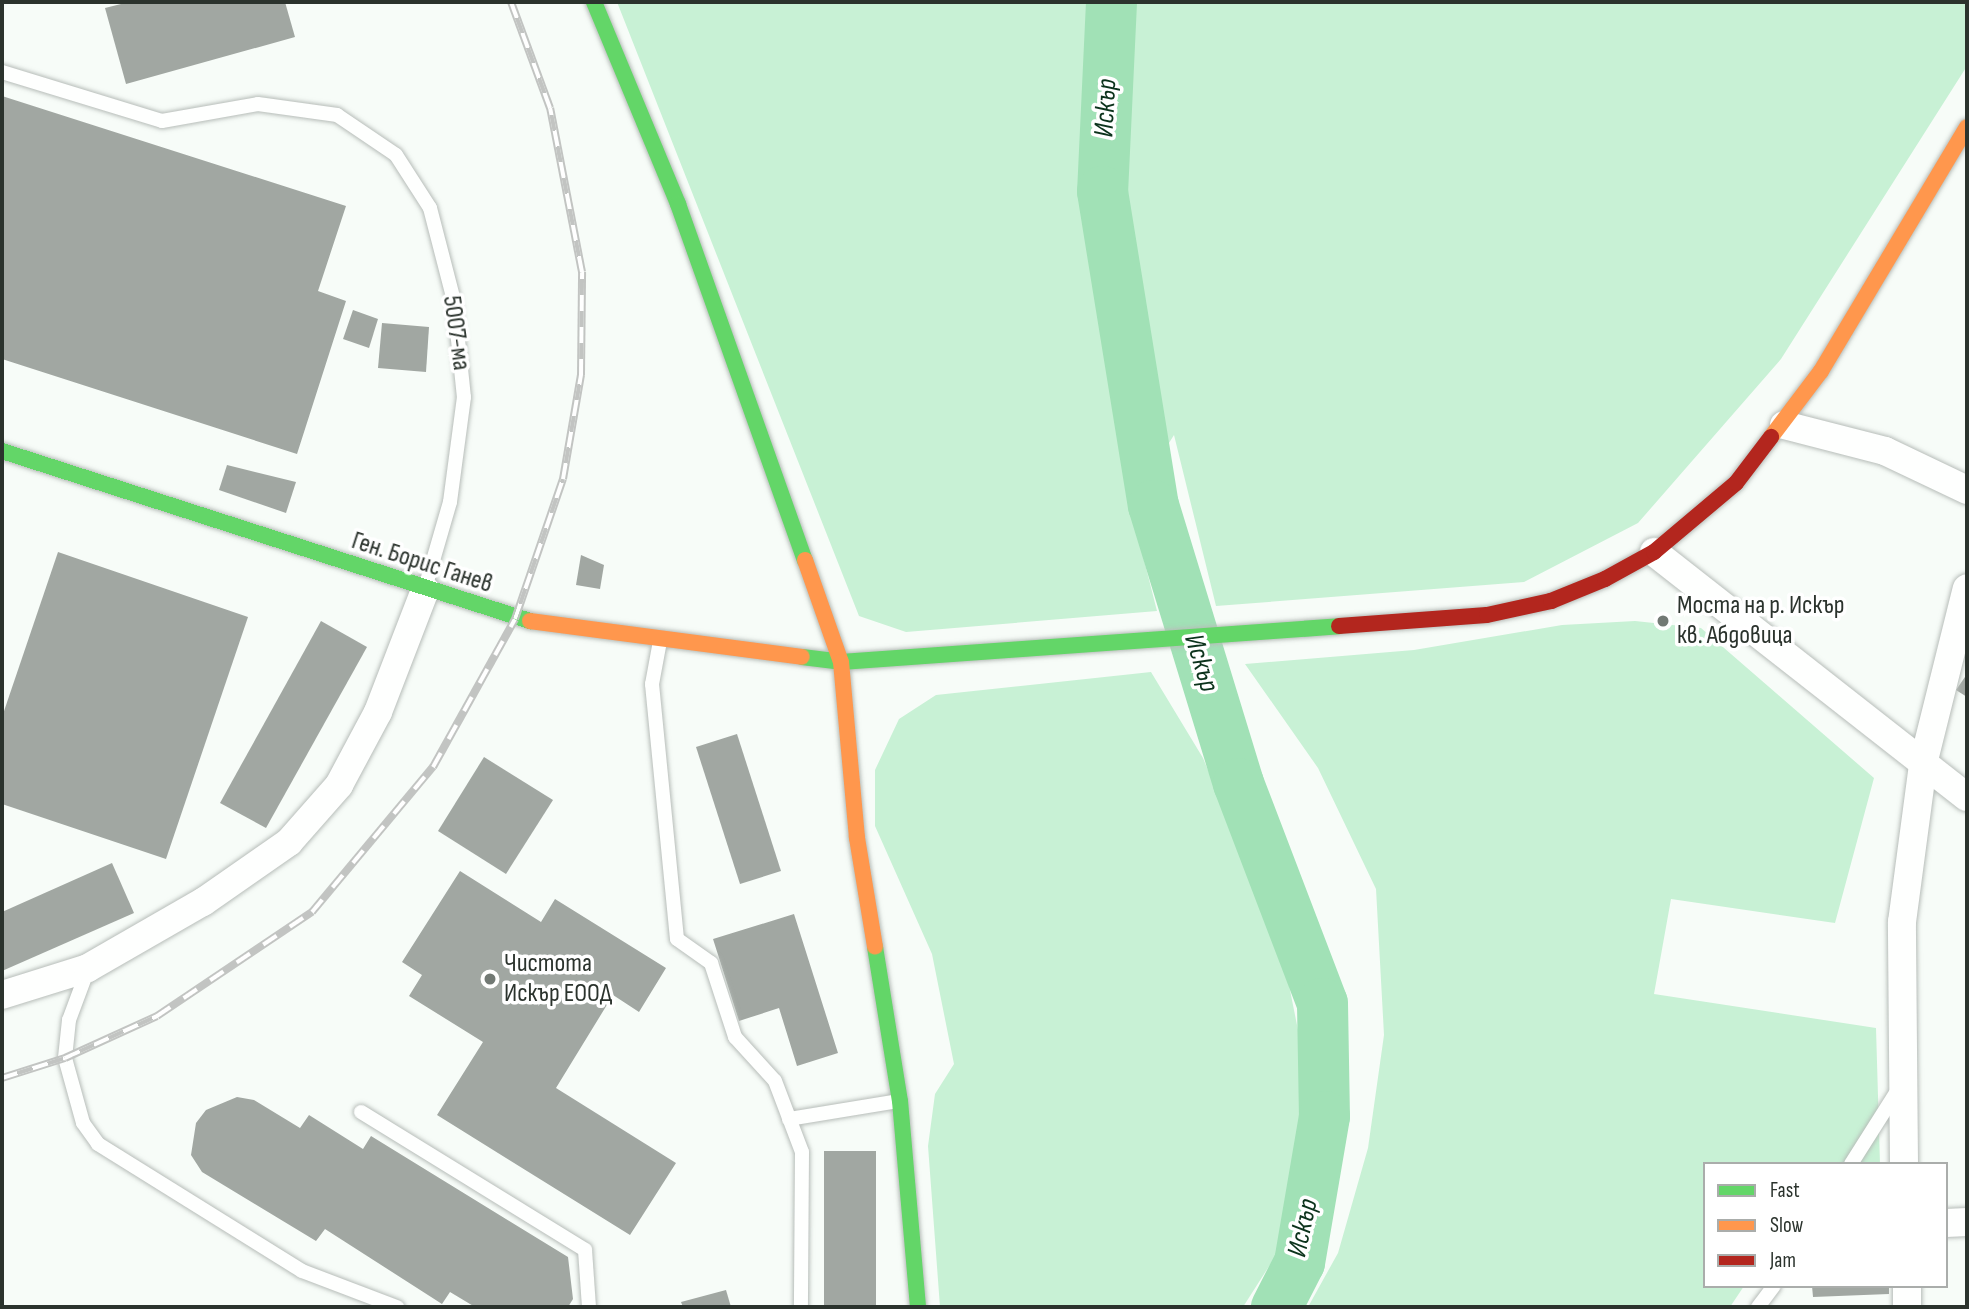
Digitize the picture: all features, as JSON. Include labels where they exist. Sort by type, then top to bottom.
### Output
[{"type":"street","points":[[594,2],[678,204],[841,662],[857,838],[900,1101],[918,1307]]},
{"type":"street","name":"Ген. Борис Ганев","points":[[2,451],[515,619],[841,662],[1006,654],[1411,621],[1551,601],[1654,552],[1736,483],[1784,425],[1967,127]]},
{"type":"street","points":[[1784,425],[1885,451],[1967,490]]},
{"type":"street","points":[[1654,552],[1967,797]]},
{"type":"street","points":[[1903,1162],[1900,1085],[1902,922],[1923,764],[1967,588]]},
{"type":"street","points":[[2,995],[88,968],[203,902],[289,842],[339,785],[378,712],[425,590]]},
{"type":"street","points":[[1948,1223],[1967,1222]]},
{"type":"street","points":[[1907,1288],[1908,1307]]},
{"type":"lane","name":"5007-ма","points":[[2,72],[162,121],[258,104],[337,115],[396,155],[423,198],[454,300],[464,397],[450,502],[425,590]]},
{"type":"lane","points":[[660,640],[652,684],[677,939],[711,963],[735,1037],[775,1081],[802,1152],[802,1307]]},
{"type":"lane","points":[[88,968],[69,1020],[65,1058],[83,1123],[98,1144],[302,1271],[397,1307]]},
{"type":"lane","points":[[1853,1162],[1900,1085]]},
{"type":"lane","points":[[789,1119],[900,1101]]},
{"type":"lane","points":[[361,1112],[586,1250],[589,1307]]},
{"type":"lane","points":[[1758,1307],[1772,1288]]},
{"type":"green space","points":[[617,2],[1967,2],[1967,66],[1781,359],[1638,523],[1524,582],[1216,606],[1174,435],[1130,505],[1157,611],[906,632],[859,616]]},
{"type":"green space","points":[[1635,621],[1701,628],[1874,778],[1835,923],[1671,899],[1654,994],[1876,1028],[1880,1162],[1703,1162],[1703,1288],[1743,1288],[1730,1307],[1308,1307],[1338,1253],[1368,1148],[1384,1035],[1376,889],[1318,768],[1245,664],[1414,650],[1562,625]]},
{"type":"green space","points":[[1151,672],[1203,758],[1282,950],[1309,1085],[1280,1249],[1243,1307],[940,1307],[928,1146],[935,1094],[954,1064],[932,954],[875,826],[875,770],[899,719],[936,695]]},
{"type":"building","points":[[129,2],[285,2],[295,37],[126,84],[105,8]]},
{"type":"building","points":[[2,96],[346,206],[318,291],[346,301],[297,454],[2,359]]},
{"type":"building","points":[[353,310],[378,319],[369,348],[343,339]]},
{"type":"building","points":[[382,323],[429,327],[426,372],[378,368]]},
{"type":"building","points":[[227,465],[296,482],[286,513],[219,490]]},
{"type":"building","points":[[58,552],[248,617],[166,859],[2,804],[2,717]]},
{"type":"building","points":[[581,555],[604,565],[600,589],[576,585]]},
{"type":"building","points":[[321,621],[367,647],[266,828],[220,803]]},
{"type":"building","points":[[1967,674],[1967,697],[1956,690]]},
{"type":"building","points":[[737,734],[781,871],[740,884],[696,747]]},
{"type":"building","points":[[484,757],[553,800],[506,874],[438,831]]},
{"type":"building","points":[[112,863],[134,913],[2,971],[2,912]]},
{"type":"building","points":[[460,871],[541,922],[555,899],[666,968],[639,1012],[613,995],[556,1088],[676,1163],[630,1235],[437,1115],[483,1042],[409,996],[422,975],[402,962]]},
{"type":"building","points":[[794,914],[838,1053],[797,1066],[779,1008],[739,1021],[713,939]]},
{"type":"building","points":[[237,1097],[254,1100],[300,1128],[309,1115],[363,1149],[371,1136],[568,1257],[573,1299],[568,1307],[475,1307],[450,1292],[442,1304],[325,1229],[316,1241],[202,1172],[191,1155],[196,1123],[206,1110]]},
{"type":"building","points":[[824,1151],[876,1151],[876,1307],[824,1307]]},
{"type":"building","points":[[1812,1288],[1889,1288],[1889,1294],[1813,1297]]},
{"type":"building","points":[[726,1290],[731,1307],[683,1307],[681,1302]]},
{"type":"waterway","name":"Искър","points":[[1111,2],[1102,191],[1153,505],[1238,783],[1322,1003],[1324,1116],[1299,1262],[1276,1307]]},
{"type":"railway","points":[[2,1078],[65,1058],[157,1016],[312,912],[433,767],[515,619],[563,479],[581,375],[582,272],[550,108],[511,2]]},
{"type":"traffic: fast","points":[[594,2],[678,204],[805,560]]},
{"type":"traffic: fast","points":[[2,451],[530,621]]},
{"type":"traffic: fast","points":[[802,657],[841,662],[1339,626]]},
{"type":"traffic: fast","points":[[875,947],[900,1101],[918,1307]]},
{"type":"traffic: slow","points":[[1771,437],[1821,371],[1967,127]]},
{"type":"traffic: slow","points":[[805,560],[841,662],[857,838],[875,947]]},
{"type":"traffic: slow","points":[[530,621],[802,657]]},
{"type":"traffic: jam","points":[[1339,626],[1487,615],[1551,601],[1605,579],[1654,552],[1736,483],[1771,437]]},
{"type":"place","name":"Моста на р. Искър кв. Абдовица","points":[[1663,621]]},
{"type":"place","name":"Чистота Искър ЕООД","points":[[490,979]]}]
